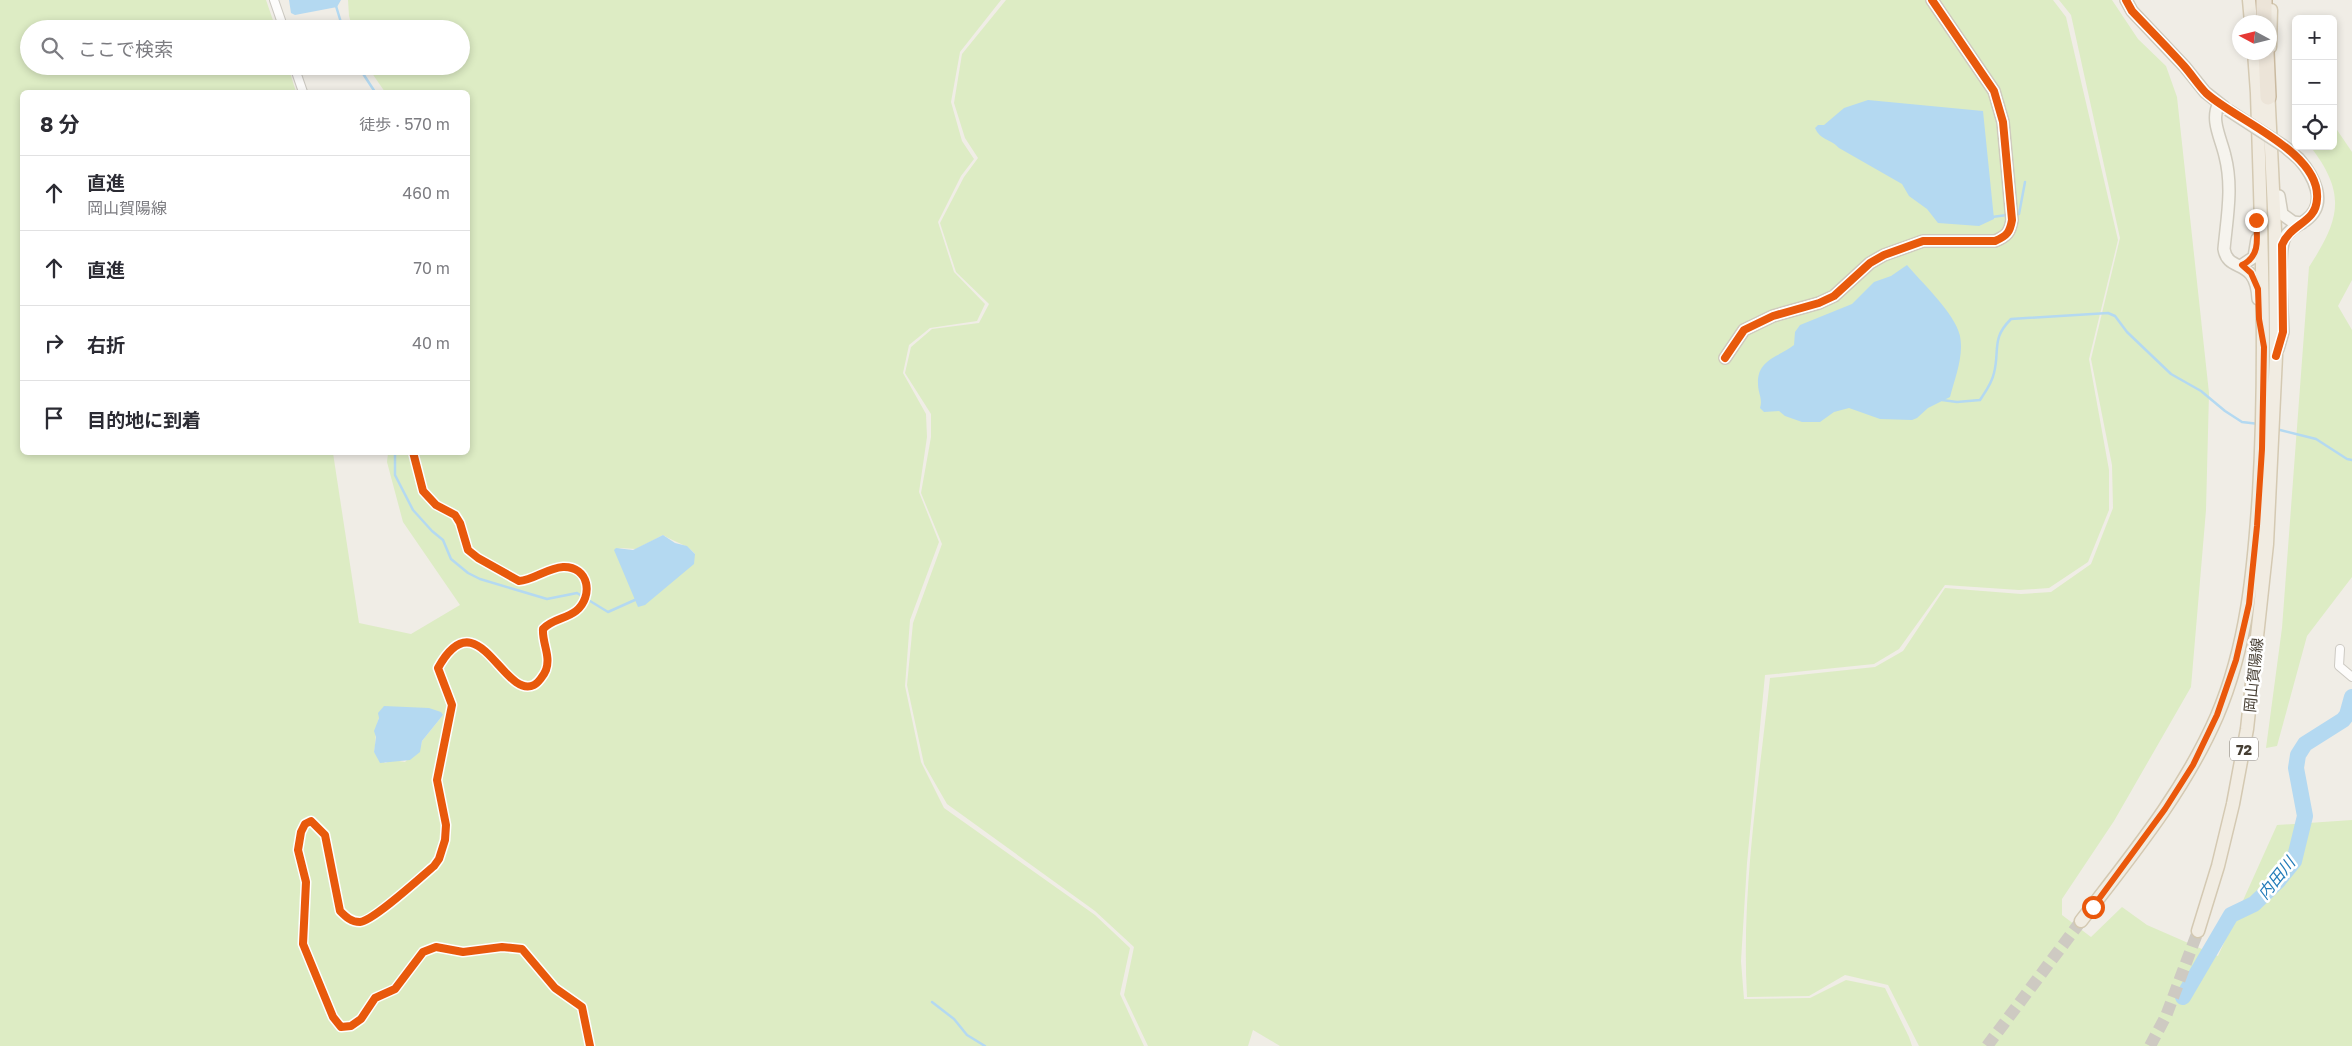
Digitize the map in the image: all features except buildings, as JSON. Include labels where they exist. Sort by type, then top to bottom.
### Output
[{"type":"highway","points":[[2256,0],[2256,15]]},
{"type":"highway","points":[[2264,0],[2264,15]]},
{"type":"highway","name":"72","points":[[2256,60],[2262,95]]},
{"type":"highway","name":"72","points":[[2262,95],[2267,60]]},
{"type":"main road","points":[[2249,0],[2250,15]]},
{"type":"main road","points":[[2271,0],[2271,15]]},
{"type":"main road","name":"岡山賀陽線","points":[[2082,921],[2165,809],[2193,765],[2217,715],[2236,660],[2249,604],[2262,449],[2276,356],[2275,230],[2270,143],[2262,95]]},
{"type":"main road","name":"岡山賀陽線","points":[[2198,931],[2218,866],[2233,804],[2247,729],[2258,629],[2272,461],[2264,347],[2259,155],[2262,95]]},
{"type":"street","points":[[274,0],[281,20]]},
{"type":"street","points":[[1725,358],[1744,330],[1773,316],[1818,303],[1834,296],[1870,263],[1884,255],[1923,242],[1995,241],[2003,238],[2010,232],[2012,220],[2000,109],[1994,91],[1932,0]]},
{"type":"street","points":[[2126,0],[2132,11],[2185,67],[2205,92],[2223,107],[2285,147],[2299,159],[2311,174],[2318,194],[2313,212],[2286,235],[2282,245],[2283,332],[2276,356]]},
{"type":"street","points":[[297,75],[302,90]]},
{"type":"street","points":[[2223,107],[2214,111],[2215,121],[2226,156],[2230,185],[2224,249],[2225,257],[2232,263],[2242,265],[2251,273],[2258,289],[2259,319],[2264,347]]},
{"type":"street","points":[[2270,143],[2278,161],[2279,208],[2288,219],[2302,223]]},
{"type":"street","points":[[2242,265],[2250,261],[2256,251],[2255,183],[2256,165],[2259,155]]},
{"type":"street","points":[[414,455],[422,490],[436,504],[455,515],[460,523],[464,541],[473,554],[519,581],[526,581],[561,567],[574,568],[582,572],[585,579],[584,598],[578,610],[543,628],[547,664],[546,672],[536,684],[529,686],[520,684],[510,677],[482,648],[473,643],[465,642],[459,644],[438,668],[452,705],[437,780],[446,825],[445,840],[439,859],[434,866],[376,913],[361,922],[349,920],[340,911],[325,835],[311,821],[305,824],[301,832],[298,850],[306,882],[303,944],[333,1017],[340,1027],[352,1026],[361,1020],[376,998],[395,989],[424,952],[436,947],[463,952],[502,946],[522,949],[555,988],[582,1007],[590,1046]]},
{"type":"street","points":[[2340,649],[2339,666],[2352,678]]},
{"type":"green space","points":[[0,0],[266,0],[273,20],[20,20],[20,75],[291,75],[295,90],[20,90],[20,455],[333,455],[359,623],[411,634],[460,605],[403,522],[387,462],[388,455],[470,455],[470,90],[384,90],[373,75],[470,75],[470,20],[350,20],[348,0],[1001,0],[960,52],[951,102],[962,141],[974,159],[961,176],[938,222],[954,272],[985,304],[977,321],[930,328],[909,345],[903,373],[926,414],[927,437],[919,492],[939,542],[910,620],[905,686],[921,762],[944,808],[1095,915],[1130,948],[1120,994],[1144,1046],[0,1046]],"holes":[[[663,535],[684,545],[695,554],[615,550],[621,548],[636,549]],[[443,715],[422,741],[421,746],[405,762],[393,760],[385,763],[374,752],[379,718]]]},
{"type":"green space","points":[[1006,0],[2053,0],[2066,17],[2118,240],[2089,359],[2109,470],[2109,510],[2088,562],[2049,588],[2019,590],[1945,585],[1899,649],[1874,664],[1765,675],[1747,863],[1741,961],[1744,999],[1810,998],[1846,980],[1885,988],[1912,1046],[1280,1046],[1253,1030],[1248,1046],[1148,1046],[1124,995],[1134,947],[1095,911],[947,804],[924,764],[907,685],[913,623],[942,544],[921,493],[931,437],[931,414],[905,373],[911,347],[932,329],[979,323],[989,304],[956,272],[940,223],[964,177],[978,158],[965,138],[954,103],[962,54]]},
{"type":"green space","points":[[2059,0],[2112,0],[2138,39],[2166,66],[2177,97],[2209,393],[2206,510],[2191,687],[2114,821],[2062,899],[2062,915],[2091,937],[2122,907],[2147,925],[2218,956],[2277,825],[2352,820],[2352,1046],[1919,1046],[1888,985],[1845,975],[1809,996],[1747,997],[1746,957],[1749,877],[1770,678],[1875,667],[1903,651],[1945,588],[2021,594],[2051,592],[2091,564],[2113,508],[2112,465],[2091,359],[2120,238],[2071,15]]},
{"type":"green space","points":[[2337,130],[2352,152],[2352,280],[2338,306],[2352,330],[2352,577],[2307,636],[2277,746],[2266,748],[2282,628],[2309,267],[2327,235],[2333,220],[2335,206],[2330,178],[2313,150],[2337,150]]},
{"type":"water","points":[[289,0],[341,0],[337,7],[295,15],[291,13]]},
{"type":"water","points":[[1868,100],[1983,111],[1994,219],[1979,226],[1938,223],[1927,209],[1909,196],[1902,184],[1839,148],[1817,132],[1815,128],[1818,125],[1824,125],[1844,108]]},
{"type":"water","points":[[1907,265],[1945,308],[1957,327],[1960,336],[1960,359],[1950,397],[1928,408],[1912,420],[1880,419],[1849,408],[1834,412],[1820,422],[1802,422],[1785,416],[1779,411],[1764,412],[1760,408],[1758,384],[1761,369],[1770,360],[1794,345],[1795,332],[1800,325],[1852,304],[1874,282],[1891,276]]},
{"type":"water","points":[[663,535],[675,543],[687,546],[695,554],[694,564],[645,605],[638,607],[614,550],[616,548],[633,550]]},
{"type":"water","points":[[384,706],[429,708],[441,712],[443,715],[422,741],[420,752],[410,760],[380,763],[374,752],[376,737],[374,731],[379,718],[378,713]]},
{"type":"waterway","points":[[336,6],[340,20]]},
{"type":"waterway","points":[[364,75],[374,90]]},
{"type":"waterway","points":[[2018,214],[2025,182]]},
{"type":"waterway","points":[[1992,217],[2007,215]]},
{"type":"waterway","points":[[1942,400],[1957,402],[1980,400],[1993,377],[1998,339],[2011,319],[2108,313],[2115,316],[2127,332],[2171,374],[2201,391],[2242,422],[2259,424]]},
{"type":"waterway","points":[[2276,429],[2316,439],[2347,459],[2352,460]]},
{"type":"waterway","points":[[395,455],[395,475],[413,510],[443,540],[451,559],[468,573],[480,579],[547,599],[577,593],[608,612],[637,599]]},
{"type":"waterway","name":"内田川","points":[[2183,997],[2231,915],[2254,904],[2278,881],[2294,861],[2305,816],[2296,768],[2298,755],[2305,744],[2343,720],[2347,715],[2352,697]]},
{"type":"waterway","points":[[932,1002],[954,1019],[967,1035],[985,1046]]},
{"type":"tunnel","points":[[1987,1046],[2081,921]]},
{"type":"tunnel","points":[[2150,1046],[2166,1016],[2198,931]]},
{"type":"cycle path","points":[[1725,358],[1744,330],[1773,316],[1819,303],[1834,296],[1870,263],[1884,255],[1923,241],[1995,241],[2009,231],[2012,220],[2003,122],[1994,91],[1932,0]]},
{"type":"cycle path","points":[[2126,0],[2132,11],[2184,66],[2206,93],[2274,138],[2305,166],[2315,182],[2316,207],[2308,218],[2291,232],[2282,245],[2283,332],[2276,356]]},
{"type":"cycle path","points":[[414,455],[423,491],[436,505],[455,515],[460,523],[468,550],[478,558],[519,581],[530,579],[557,568],[572,568],[579,571],[586,583],[587,590],[582,605],[576,611],[543,629],[548,660],[546,670],[534,685],[523,686],[512,679],[478,646],[466,642],[452,649],[438,668],[452,705],[437,780],[446,825],[445,840],[439,859],[434,866],[397,898],[366,920],[357,922],[347,917],[340,911],[325,835],[311,821],[305,824],[301,832],[298,850],[306,882],[303,944],[333,1017],[341,1027],[351,1026],[361,1019],[375,998],[395,989],[423,952],[436,947],[463,952],[502,947],[522,949],[555,988],[582,1007],[590,1046]]},
{"type":"route","points":[[2093,907],[2165,809],[2193,765],[2217,715],[2236,660],[2249,604],[2262,449],[2264,347],[2259,319],[2258,289],[2255,279],[2242,265],[2250,261],[2256,251],[2256,220]]}]
